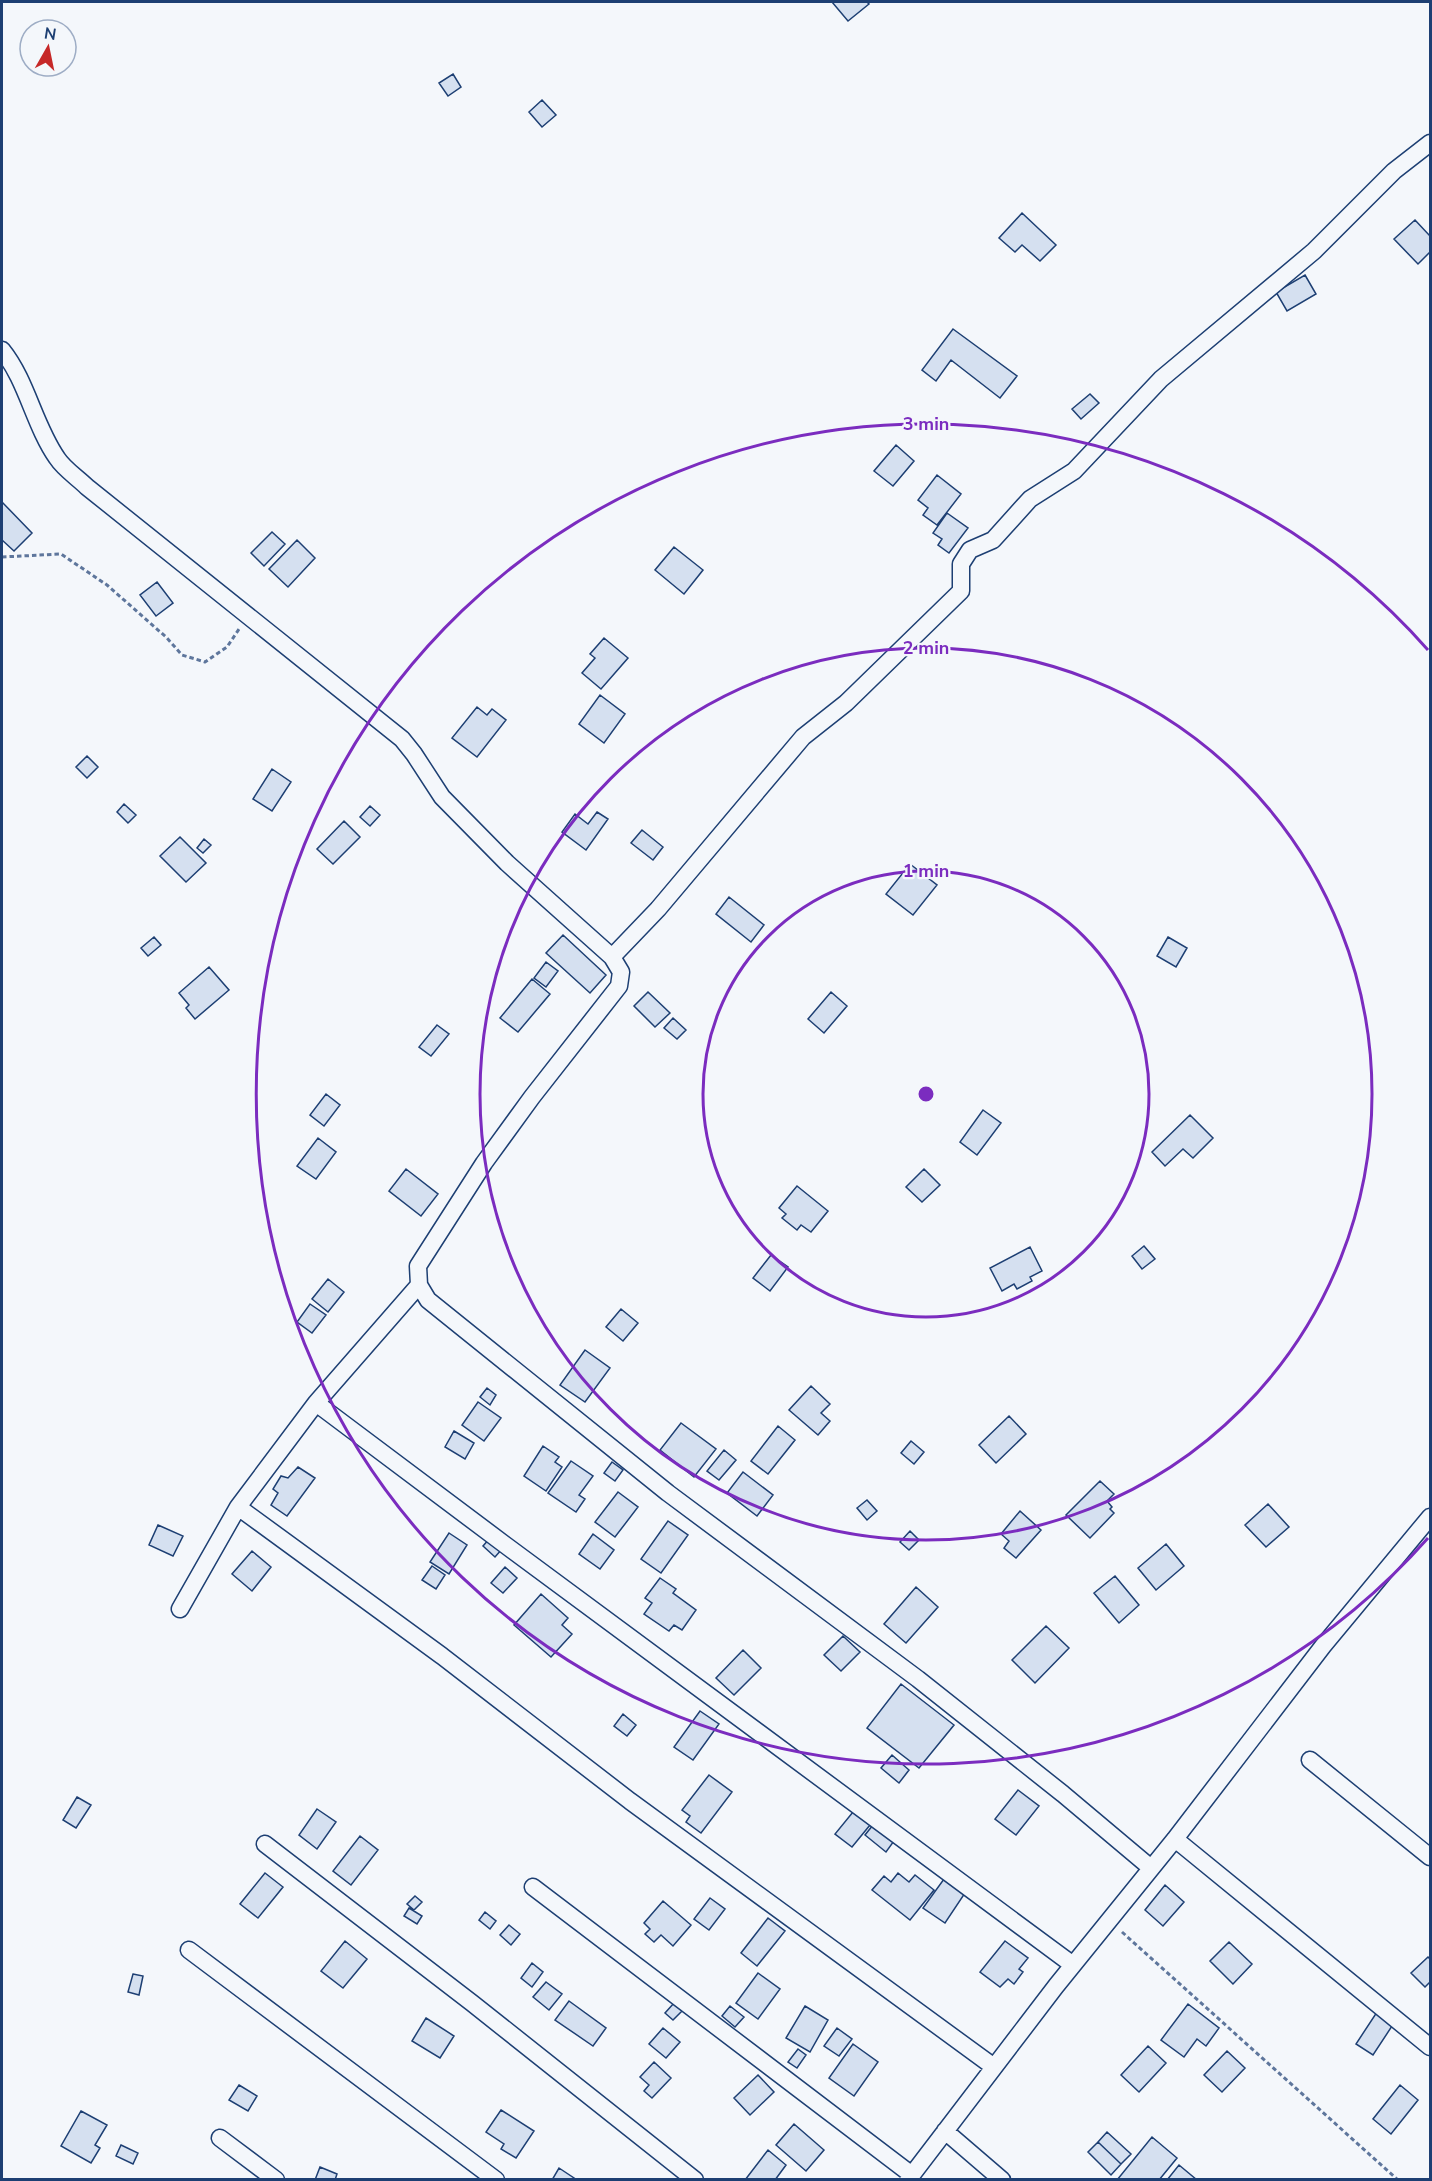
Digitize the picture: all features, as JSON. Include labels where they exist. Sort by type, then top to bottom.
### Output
[{"type":"street","points":[[612,957],[658,909],[803,737],[846,703],[961,591],[961,564],[970,550],[993,540],[1030,500],[1074,471],[1161,379],[1314,251],[1394,171],[1431,143]]},
{"type":"street","points":[[2,350],[11,362],[58,459],[87,487],[402,739],[442,797],[507,863],[612,957],[621,972],[619,986],[532,1097],[484,1163],[418,1266],[419,1285],[428,1300],[668,1493],[918,1679],[1063,1794],[1151,1869]]},
{"type":"street","points":[[180,1609],[238,1507],[316,1403],[419,1285]]},
{"type":"street","points":[[316,1403],[1073,1965]]},
{"type":"street","points":[[238,1507],[442,1656],[630,1801],[994,2067]]},
{"type":"street","points":[[533,1887],[910,2177],[1323,1646],[1431,1517]]},
{"type":"street","points":[[1310,1760],[1431,1857]]},
{"type":"street","points":[[1175,1839],[1431,2047]]},
{"type":"street","points":[[265,1844],[472,2003],[695,2180]]},
{"type":"street","points":[[189,1950],[496,2180]]},
{"type":"street","points":[[945,2131],[1002,2180]]},
{"type":"street","points":[[220,2138],[276,2180]]},
{"type":"path","points":[[2,557],[61,554],[107,585],[166,637],[182,655],[205,662],[227,646],[248,615]]},
{"type":"path","points":[[1109,1920],[1398,2180]]},
{"type":"building","points":[[832,2],[867,2],[869,4],[848,21]]},
{"type":"building","points":[[453,74],[461,87],[448,96],[439,83]]},
{"type":"building","points":[[542,100],[556,115],[542,127],[529,112]]},
{"type":"building","points":[[1022,213],[1056,245],[1040,261],[1022,245],[1015,252],[999,238]]},
{"type":"building","points":[[1415,220],[1430,236],[1430,252],[1418,264],[1394,239]]},
{"type":"building","points":[[1305,275],[1316,294],[1287,311],[1276,292]]},
{"type":"building","points":[[953,329],[1017,376],[1000,398],[951,360],[936,381],[922,370]]},
{"type":"building","points":[[1090,394],[1099,403],[1081,419],[1072,409]]},
{"type":"building","points":[[896,445],[914,461],[893,486],[874,471]]},
{"type":"building","points":[[937,475],[961,494],[937,525],[923,515],[928,508],[918,500]]},
{"type":"building","points":[[2,502],[32,533],[14,551],[2,540]]},
{"type":"building","points":[[947,513],[968,528],[949,553],[938,545],[942,539],[933,533]]},
{"type":"building","points":[[272,532],[285,544],[264,566],[251,553]]},
{"type":"building","points":[[297,540],[315,558],[288,587],[269,569]]},
{"type":"building","points":[[674,547],[703,570],[684,594],[655,570]]},
{"type":"building","points":[[157,582],[173,603],[156,616],[140,595]]},
{"type":"building","points":[[604,638],[628,658],[601,689],[582,673],[595,658],[590,654]]},
{"type":"building","points":[[600,695],[625,714],[604,743],[579,724]]},
{"type":"building","points":[[477,707],[487,715],[492,709],[506,720],[477,757],[452,738]]},
{"type":"building","points":[[87,756],[98,767],[87,778],[76,767]]},
{"type":"building","points":[[272,769],[291,782],[272,811],[253,799]]},
{"type":"building","points":[[124,804],[136,815],[128,823],[117,812]]},
{"type":"building","points":[[370,806],[380,815],[370,826],[360,817]]},
{"type":"building","points":[[597,812],[608,819],[586,850],[562,832],[575,814],[588,824]]},
{"type":"building","points":[[344,821],[360,837],[333,864],[317,849]]},
{"type":"building","points":[[642,830],[663,847],[653,860],[631,843]]},
{"type":"building","points":[[180,837],[206,863],[186,882],[160,856]]},
{"type":"building","points":[[204,839],[211,845],[203,853],[197,848]]},
{"type":"building","points":[[910,864],[937,885],[913,915],[886,894]]},
{"type":"building","points":[[729,897],[764,925],[751,942],[716,914]]},
{"type":"building","points":[[563,935],[606,975],[590,993],[546,953]]},
{"type":"building","points":[[154,937],[161,945],[148,956],[141,948]]},
{"type":"building","points":[[1168,937],[1187,948],[1176,967],[1157,956]]},
{"type":"building","points":[[546,962],[558,971],[546,987],[534,978]]},
{"type":"building","points":[[209,967],[229,990],[195,1019],[186,1008],[189,1005],[179,993]]},
{"type":"building","points":[[532,979],[550,994],[518,1032],[500,1018]]},
{"type":"building","points":[[648,992],[670,1013],[655,1027],[634,1006]]},
{"type":"building","points":[[831,992],[847,1006],[824,1033],[808,1019]]},
{"type":"building","points":[[673,1018],[686,1030],[677,1039],[664,1028]]},
{"type":"building","points":[[437,1025],[449,1034],[431,1056],[419,1047]]},
{"type":"building","points":[[326,1094],[340,1105],[324,1126],[310,1115]]},
{"type":"building","points":[[983,1110],[1001,1123],[977,1155],[960,1142]]},
{"type":"building","points":[[1190,1115],[1213,1138],[1193,1158],[1183,1149],[1165,1166],[1152,1152]]},
{"type":"building","points":[[318,1138],[336,1152],[316,1179],[297,1166]]},
{"type":"building","points":[[406,1169],[438,1194],[421,1216],[389,1191]]},
{"type":"building","points":[[924,1169],[940,1185],[922,1202],[906,1187]]},
{"type":"building","points":[[797,1186],[828,1211],[811,1232],[801,1225],[797,1230],[782,1218],[786,1214],[779,1208]]},
{"type":"building","points":[[1144,1246],[1155,1259],[1142,1269],[1132,1256]]},
{"type":"building","points":[[1030,1247],[1042,1271],[1030,1277],[1032,1281],[1017,1289],[1014,1284],[1002,1291],[990,1268]]},
{"type":"building","points":[[771,1255],[788,1267],[770,1291],[753,1278]]},
{"type":"building","points":[[328,1279],[344,1292],[328,1312],[312,1299]]},
{"type":"building","points":[[310,1304],[326,1315],[312,1333],[297,1322]]},
{"type":"building","points":[[621,1309],[638,1323],[623,1341],[606,1327]]},
{"type":"building","points":[[585,1350],[610,1368],[585,1402],[560,1385]]},
{"type":"building","points":[[811,1386],[830,1404],[821,1413],[830,1421],[818,1435],[789,1410]]},
{"type":"building","points":[[487,1388],[496,1395],[490,1405],[480,1397]]},
{"type":"building","points":[[478,1402],[501,1418],[484,1441],[462,1425]]},
{"type":"building","points":[[1009,1416],[1026,1434],[996,1463],[979,1445]]},
{"type":"building","points":[[681,1423],[716,1449],[694,1477],[660,1450]]},
{"type":"building","points":[[778,1426],[795,1440],[768,1474],[751,1461]]},
{"type":"building","points":[[454,1431],[474,1443],[465,1459],[445,1447]]},
{"type":"building","points":[[911,1441],[924,1452],[914,1464],[901,1453]]},
{"type":"building","points":[[543,1446],[559,1457],[555,1462],[562,1467],[546,1491],[524,1476]]},
{"type":"building","points":[[724,1450],[736,1460],[719,1480],[707,1471]]},
{"type":"building","points":[[571,1461],[593,1476],[579,1495],[585,1499],[576,1512],[548,1493]]},
{"type":"building","points":[[612,1462],[623,1470],[615,1481],[604,1473]]},
{"type":"building","points":[[298,1467],[315,1478],[287,1516],[271,1505],[278,1493],[273,1489],[281,1476],[288,1478]]},
{"type":"building","points":[[743,1472],[773,1495],[757,1516],[727,1493]]},
{"type":"building","points":[[1100,1481],[1114,1494],[1107,1501],[1114,1513],[1090,1538],[1066,1515]]},
{"type":"building","points":[[618,1492],[638,1507],[615,1537],[595,1522]]},
{"type":"building","points":[[867,1500],[877,1511],[867,1520],[857,1508]]},
{"type":"building","points":[[1268,1504],[1289,1527],[1266,1547],[1245,1525]]},
{"type":"building","points":[[1020,1511],[1041,1530],[1016,1558],[1004,1548],[1009,1541],[1001,1534]]},
{"type":"building","points":[[668,1521],[688,1535],[661,1573],[641,1559]]},
{"type":"building","points":[[158,1525],[183,1536],[173,1556],[149,1545]]},
{"type":"building","points":[[910,1531],[919,1540],[909,1550],[900,1542]]},
{"type":"building","points":[[449,1533],[467,1545],[449,1574],[430,1562]]},
{"type":"building","points":[[593,1534],[614,1550],[600,1569],[579,1554]]},
{"type":"building","points":[[490,1538],[502,1549],[495,1557],[483,1546]]},
{"type":"building","points":[[1166,1544],[1184,1566],[1156,1590],[1138,1568]]},
{"type":"building","points":[[252,1551],[271,1567],[252,1591],[232,1574]]},
{"type":"building","points":[[432,1566],[445,1575],[436,1589],[422,1580]]},
{"type":"building","points":[[505,1567],[517,1578],[503,1593],[491,1583]]},
{"type":"building","points":[[1115,1576],[1139,1605],[1119,1623],[1094,1593]]},
{"type":"building","points":[[660,1578],[676,1589],[673,1593],[696,1610],[682,1630],[674,1625],[669,1631],[644,1614],[652,1603],[645,1598]]},
{"type":"building","points":[[916,1587],[938,1607],[906,1643],[884,1624]]},
{"type":"building","points":[[541,1594],[568,1618],[562,1625],[572,1634],[551,1657],[514,1625]]},
{"type":"building","points":[[1046,1626],[1069,1648],[1035,1683],[1012,1660]]},
{"type":"building","points":[[843,1636],[860,1652],[841,1671],[824,1655]]},
{"type":"building","points":[[743,1650],[761,1668],[734,1695],[716,1678]]},
{"type":"building","points":[[901,1684],[954,1725],[919,1768],[867,1728]]},
{"type":"building","points":[[700,1711],[719,1724],[693,1760],[674,1747]]},
{"type":"building","points":[[623,1714],[636,1725],[627,1736],[614,1726]]},
{"type":"building","points":[[892,1755],[909,1770],[899,1783],[881,1768]]},
{"type":"building","points":[[709,1775],[732,1792],[701,1833],[686,1822],[690,1816],[682,1810]]},
{"type":"building","points":[[1018,1790],[1039,1806],[1016,1835],[995,1819]]},
{"type":"building","points":[[77,1797],[91,1805],[76,1828],[63,1820]]},
{"type":"building","points":[[317,1809],[336,1822],[317,1849],[299,1835]]},
{"type":"building","points":[[853,1812],[870,1825],[852,1847],[835,1834]]},
{"type":"building","points":[[873,1825],[894,1841],[886,1852],[865,1835]]},
{"type":"building","points":[[360,1836],[378,1850],[351,1885],[333,1871]]},
{"type":"building","points":[[265,1873],[283,1887],[258,1918],[240,1904]]},
{"type":"building","points":[[898,1873],[909,1882],[915,1875],[934,1890],[910,1920],[872,1890],[884,1876],[891,1882]]},
{"type":"building","points":[[944,1879],[965,1893],[945,1923],[923,1908]]},
{"type":"building","points":[[1165,1885],[1184,1902],[1163,1926],[1145,1910]]},
{"type":"building","points":[[415,1896],[422,1902],[414,1910],[407,1904]]},
{"type":"building","points":[[710,1898],[725,1909],[709,1930],[694,1919]]},
{"type":"building","points":[[663,1901],[691,1925],[673,1946],[661,1935],[654,1942],[645,1934],[650,1929],[644,1923]]},
{"type":"building","points":[[409,1908],[422,1916],[417,1924],[404,1916]]},
{"type":"building","points":[[485,1912],[496,1921],[490,1929],[479,1920]]},
{"type":"building","points":[[768,1918],[785,1931],[757,1966],[741,1953]]},
{"type":"building","points":[[509,1925],[520,1934],[511,1945],[500,1935]]},
{"type":"building","points":[[345,1941],[367,1959],[343,1988],[321,1971]]},
{"type":"building","points":[[1005,1941],[1028,1958],[1019,1969],[1023,1972],[1014,1984],[1008,1979],[1000,1987],[980,1972]]},
{"type":"building","points":[[1229,1942],[1252,1964],[1233,1984],[1210,1961]]},
{"type":"building","points":[[1428,1957],[1430,1959],[1430,1982],[1425,1987],[1411,1973]]},
{"type":"building","points":[[532,1963],[543,1972],[532,1987],[521,1978]]},
{"type":"building","points":[[758,1973],[780,1989],[758,2019],[736,2003]]},
{"type":"building","points":[[133,1974],[143,1976],[139,1995],[128,1992]]},
{"type":"building","points":[[546,1982],[562,1994],[549,2010],[533,1997]]},
{"type":"building","points":[[569,2001],[606,2028],[593,2046],[555,2020]]},
{"type":"building","points":[[674,2003],[682,2011],[673,2020],[665,2013]]},
{"type":"building","points":[[1188,2004],[1219,2028],[1206,2046],[1197,2039],[1184,2057],[1161,2040]]},
{"type":"building","points":[[730,2006],[744,2017],[735,2027],[722,2016]]},
{"type":"building","points":[[805,2006],[828,2020],[810,2052],[786,2038]]},
{"type":"building","points":[[1377,2012],[1394,2023],[1373,2055],[1356,2044]]},
{"type":"building","points":[[426,2018],[454,2036],[440,2058],[412,2041]]},
{"type":"building","points":[[663,2028],[680,2042],[666,2058],[649,2044]]},
{"type":"building","points":[[837,2028],[852,2039],[839,2056],[824,2046]]},
{"type":"building","points":[[853,2044],[878,2062],[854,2096],[829,2078]]},
{"type":"building","points":[[1148,2046],[1166,2063],[1139,2092],[1121,2075]]},
{"type":"building","points":[[798,2049],[806,2055],[797,2068],[788,2062]]},
{"type":"building","points":[[1227,2051],[1245,2068],[1222,2092],[1204,2075]]},
{"type":"building","points":[[654,2062],[671,2078],[652,2098],[644,2091],[649,2085],[640,2077]]},
{"type":"building","points":[[758,2075],[774,2092],[750,2115],[734,2098]]},
{"type":"building","points":[[239,2085],[257,2096],[248,2111],[229,2100]]},
{"type":"building","points":[[1400,2085],[1418,2100],[1391,2134],[1373,2119]]},
{"type":"building","points":[[501,2110],[534,2131],[516,2158],[501,2149],[504,2144],[486,2132]]},
{"type":"building","points":[[81,2111],[107,2125],[95,2145],[100,2148],[91,2163],[61,2146]]},
{"type":"building","points":[[794,2124],[824,2150],[806,2171],[776,2145]]},
{"type":"building","points":[[1107,2132],[1131,2154],[1121,2164],[1098,2142]]},
{"type":"building","points":[[1152,2137],[1177,2158],[1159,2180],[1117,2180]]},
{"type":"building","points":[[1098,2142],[1121,2164],[1111,2175],[1088,2152]]},
{"type":"building","points":[[121,2145],[138,2153],[133,2164],[116,2156]]},
{"type":"building","points":[[768,2150],[786,2165],[775,2180],[745,2180]]},
{"type":"building","points":[[1179,2165],[1197,2180],[1167,2180]]},
{"type":"building","points":[[320,2167],[337,2174],[335,2180],[315,2180]]},
{"type":"building","points":[[559,2168],[577,2180],[552,2180]]}]
